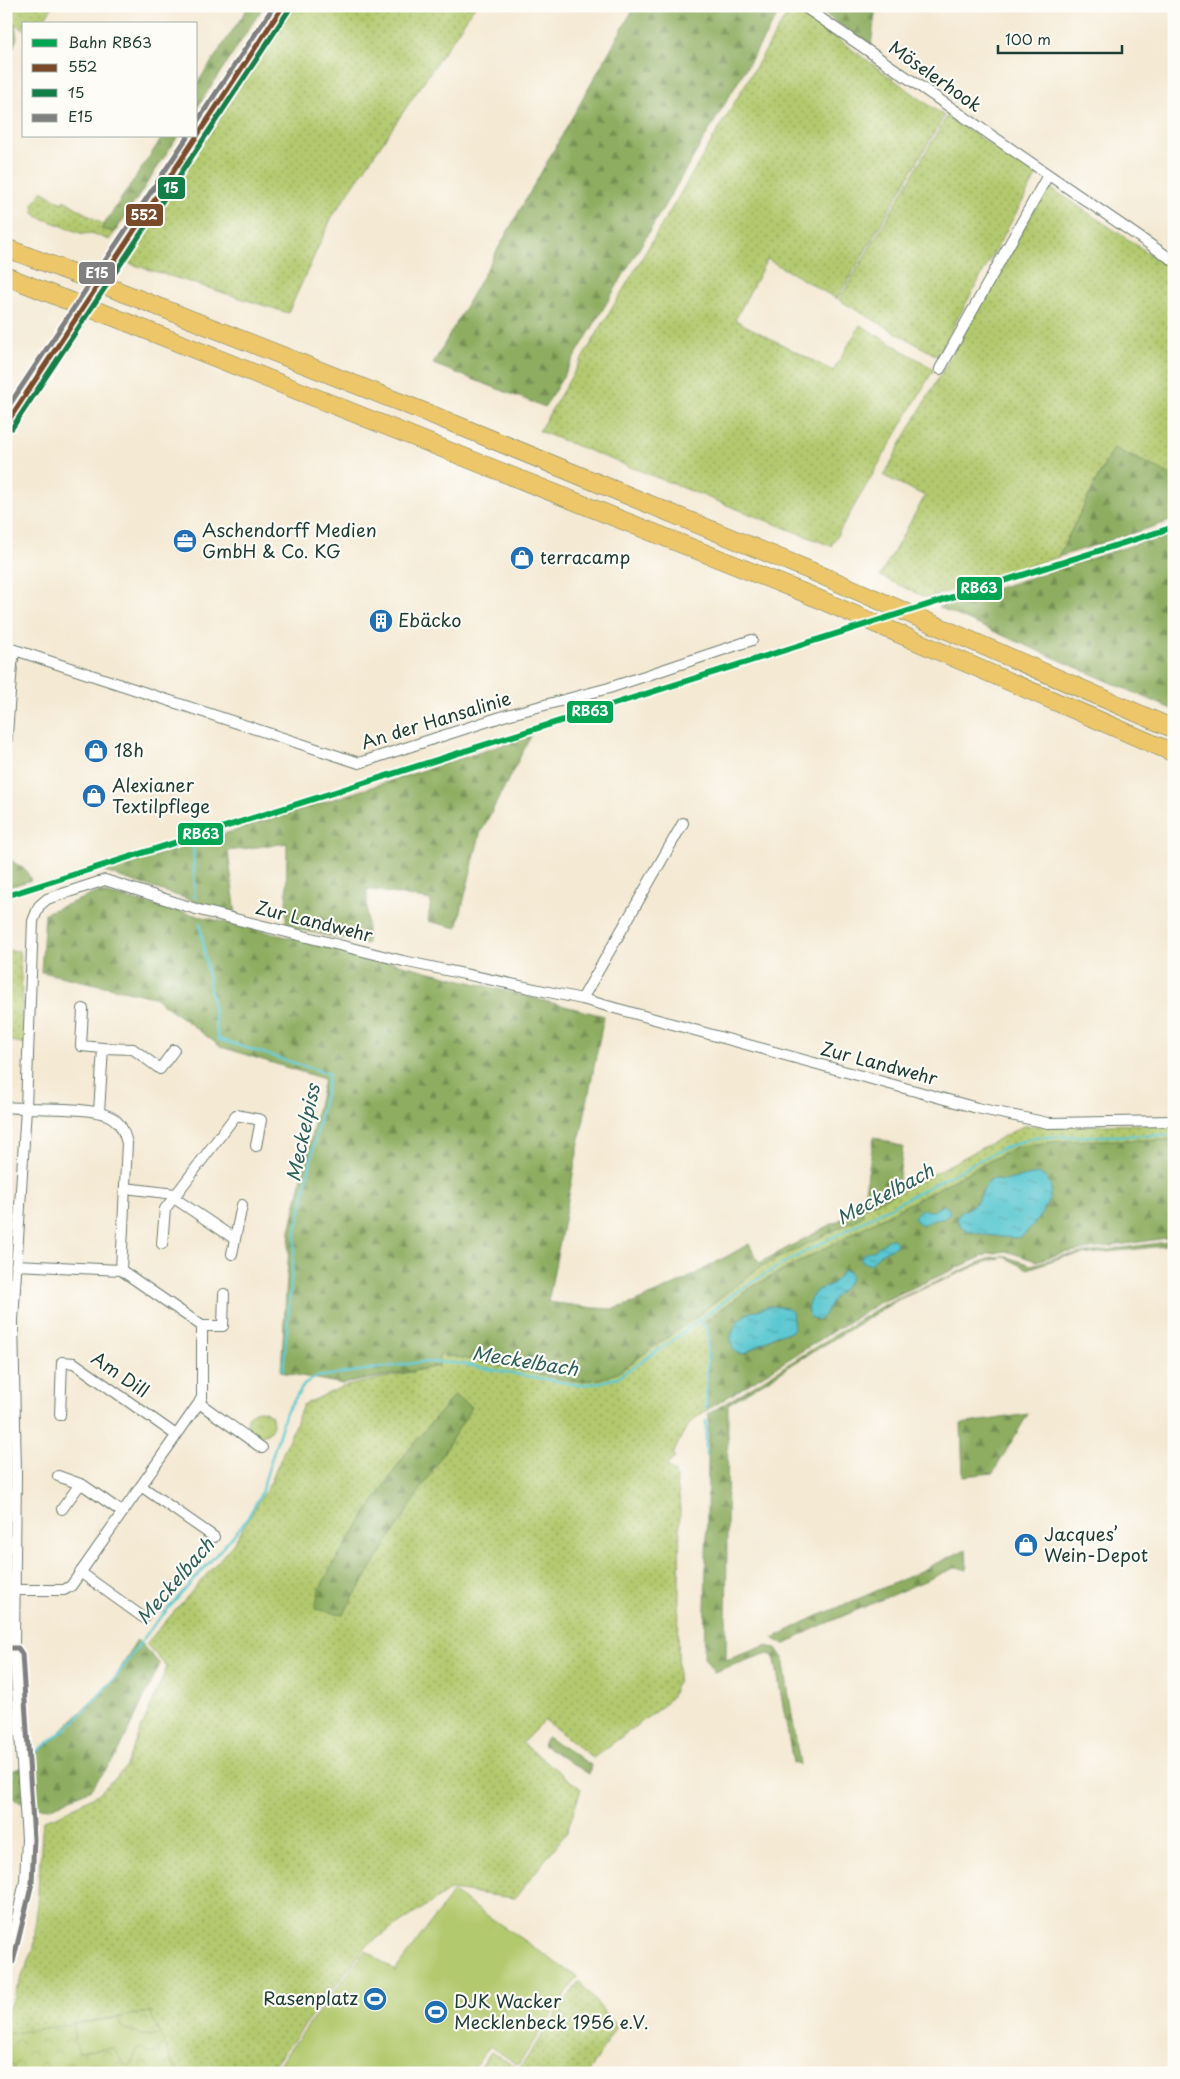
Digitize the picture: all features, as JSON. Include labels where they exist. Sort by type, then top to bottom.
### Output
[{"type":"highway","points":[[6,248],[436,416],[816,573],[1174,729]]},
{"type":"highway","points":[[6,276],[111,316],[807,594],[1174,753]]},
{"type":"main road","points":[[198,134],[283,6]]},
{"type":"main road","points":[[6,424],[196,138]]},
{"type":"street","name":"Möselerhook","points":[[803,6],[1174,261]]},
{"type":"street","points":[[940,369],[1048,175]]},
{"type":"street","name":"An der Hansalinie","points":[[6,749],[12,664],[11,648],[359,763],[507,715],[609,688],[752,640]]},
{"type":"street","points":[[582,999],[684,824]]},
{"type":"street","name":"Zur Landwehr","points":[[26,1108],[35,913],[44,901],[53,896],[106,880],[199,910],[403,961],[582,999],[977,1108],[1048,1123],[1174,1121]]},
{"type":"street","points":[[83,1009],[81,1046],[133,1049],[160,1069],[174,1050]]},
{"type":"street","points":[[99,1112],[103,1048]]},
{"type":"street","points":[[6,1107],[99,1112],[114,1119],[123,1128],[127,1142],[121,1270]]},
{"type":"street","points":[[6,1960],[25,1881],[27,1839],[10,1655],[10,1590],[16,1474],[10,1321],[16,1265],[26,1108]]},
{"type":"street","points":[[162,1244],[165,1209],[236,1115],[261,1120],[256,1146]]},
{"type":"street","points":[[125,1188],[176,1194]]},
{"type":"street","points":[[176,1194],[177,1200],[235,1239]]},
{"type":"street","points":[[232,1254],[242,1205]]},
{"type":"street","points":[[16,1265],[121,1270],[202,1326],[223,1326],[224,1294]]},
{"type":"street","points":[[10,1590],[64,1590],[70,1586],[199,1403],[202,1397],[202,1326]]},
{"type":"street","name":"Am Dill","points":[[60,1415],[62,1362],[74,1363],[176,1435]]},
{"type":"street","points":[[199,1403],[262,1448]]},
{"type":"street","points":[[58,1476],[83,1485],[122,1512]]},
{"type":"street","points":[[62,1509],[78,1487],[83,1485]]},
{"type":"street","points":[[140,1486],[214,1538]]},
{"type":"street","points":[[80,1572],[144,1618]]},
{"type":"green space","points":[[6,6],[53,6],[42,22],[22,22],[22,29],[6,17]]},
{"type":"green space","points":[[249,6],[264,6],[198,106],[198,82]]},
{"type":"green space","points":[[294,6],[475,6],[332,217],[288,313],[125,262]]},
{"type":"green space","points":[[635,6],[783,6],[545,407],[433,364]]},
{"type":"green space","points":[[792,6],[944,116],[837,299],[767,259],[735,320],[833,371],[860,325],[934,369],[831,546],[539,431]]},
{"type":"green space","points":[[813,6],[876,6],[871,46]]},
{"type":"green space","points":[[6,17],[15,24],[17,38],[6,67]]},
{"type":"green space","points":[[947,116],[1037,175],[937,356],[839,300]]},
{"type":"green space","points":[[162,138],[177,138],[115,232],[101,229]]},
{"type":"green space","points":[[1048,186],[1174,270],[1174,476],[1113,448],[1058,557],[927,598],[880,576],[925,496],[884,476]]},
{"type":"green space","points":[[42,191],[62,203],[64,200],[104,225],[102,229],[115,232],[109,240],[91,233],[83,234],[39,217],[34,213],[33,205]]},
{"type":"green space","points":[[1113,448],[1174,476],[1174,520],[1058,557]]},
{"type":"green space","points":[[1174,532],[1174,710],[938,607]]},
{"type":"green space","points":[[531,736],[480,834],[457,928],[428,921],[431,900],[367,889],[367,944],[286,927],[287,843],[228,851],[236,915],[105,872]]},
{"type":"green space","points":[[6,857],[26,870],[31,880],[6,888]]},
{"type":"green space","points":[[99,892],[395,963],[604,1016],[548,1302],[613,1309],[633,1303],[681,1282],[749,1244],[759,1263],[862,1208],[863,1216],[758,1268],[693,1319],[617,1373],[600,1379],[581,1381],[562,1379],[458,1357],[439,1355],[439,1366],[342,1384],[281,1372],[290,1231],[324,1079],[221,1047],[154,997],[41,972],[45,913]]},
{"type":"green space","points":[[6,950],[19,951],[26,1044],[6,1040]]},
{"type":"green space","points":[[1174,1124],[1174,1140],[1067,1141],[1016,1147],[754,1286],[702,1323],[709,1331],[707,1410],[694,1419],[686,1429],[673,1455],[675,1458],[667,1465],[675,1473],[680,1503],[678,1679],[673,1694],[664,1705],[593,1758],[545,1720],[522,1743],[581,1789],[567,1832],[515,1898],[450,1890],[367,1945],[268,2073],[11,2073],[6,2066],[6,2014],[34,1948],[43,1820],[57,1816],[98,1794],[125,1768],[167,1667],[146,1644],[233,1544],[271,1482],[303,1405],[342,1387],[438,1366],[438,1355],[458,1357],[562,1379],[581,1381],[600,1379],[617,1373],[693,1319],[758,1268],[863,1216],[862,1208],[897,1193],[1023,1126]]},
{"type":"green space","points":[[874,1137],[903,1147],[897,1193],[862,1208]]},
{"type":"green space","points":[[1094,1140],[1174,1140],[1174,1237],[1063,1253],[1036,1261],[1006,1251],[988,1254],[879,1303],[707,1410],[709,1331],[702,1323],[754,1286],[1016,1147]],"holes":[[[1037,1174],[1051,1198],[1043,1213],[1021,1237],[1013,1238],[967,1230],[959,1224],[960,1213],[976,1202],[991,1179],[1003,1181]],[[920,1210],[933,1211],[943,1219],[934,1219],[922,1225]],[[887,1240],[895,1246],[880,1254],[870,1265],[875,1250]],[[849,1282],[833,1299],[824,1315],[809,1301],[821,1288]],[[770,1306],[787,1308],[791,1332],[777,1335],[744,1354],[745,1314]]]},
{"type":"green space","points":[[1174,1241],[1174,1245],[1062,1257],[1028,1269],[1004,1257],[1031,1265],[1063,1256]]},
{"type":"green space","points":[[992,1257],[1004,1257],[985,1262],[899,1299],[728,1404],[726,1660],[765,1646],[776,1648],[783,1658],[800,1765],[793,1763],[775,1660],[772,1655],[765,1654],[714,1672],[704,1657],[708,1414],[880,1307]]},
{"type":"green space","points":[[454,1395],[472,1407],[343,1614],[315,1609],[318,1593],[330,1569],[406,1453]]},
{"type":"green space","points":[[260,1410],[269,1414],[273,1423],[269,1432],[260,1436],[251,1432],[247,1423],[251,1414]]},
{"type":"green space","points":[[1028,1414],[993,1473],[963,1476],[961,1424]]},
{"type":"green space","points":[[966,1549],[967,1570],[957,1567],[813,1629],[784,1645],[773,1638],[811,1619],[897,1582]]},
{"type":"green space","points":[[137,1640],[160,1664],[117,1755],[91,1789],[50,1808],[36,1807],[15,1800],[10,1795],[6,1796],[6,1773],[25,1766],[114,1680]]},
{"type":"green space","points":[[547,1737],[591,1765],[589,1774],[543,1745]]},
{"type":"green space","points":[[6,1858],[11,1862],[6,1917]]},
{"type":"green space","name":"DJK Wacker Mecklenbeck 1956 e.V.","points":[[453,1892],[577,1977],[518,2065],[490,2046],[470,2073],[272,2073],[366,1950],[395,1971]]},
{"type":"green space","points":[[579,1981],[616,2026],[589,2073],[475,2073],[491,2052],[519,2069]]},
{"type":"green space","points":[[150,2012],[177,2073],[18,2073],[6,2058],[7,2034]]},
{"type":"green space","points":[[118,2018],[122,2028],[127,2031],[137,2032],[140,2035],[155,2036],[160,2034],[164,2043],[154,2053],[148,2053],[142,2048],[137,2049],[132,2063],[127,2066],[111,2048],[79,2052],[74,2040],[74,2024]]},
{"type":"water","points":[[1037,1174],[1044,1176],[1049,1182],[1051,1187],[1050,1194],[1045,1208],[1025,1234],[1016,1238],[976,1233],[966,1230],[959,1223],[957,1218],[959,1215],[976,1203],[991,1179],[1003,1181]]},
{"type":"water","points":[[943,1205],[949,1209],[950,1214],[943,1219],[934,1219],[922,1225],[915,1220],[915,1215],[920,1210],[933,1211]]},
{"type":"water","points":[[894,1239],[897,1243],[896,1246],[880,1254],[870,1265],[862,1261],[861,1258],[864,1253],[875,1250],[887,1240]]},
{"type":"water","points":[[844,1270],[849,1272],[851,1277],[849,1282],[833,1299],[824,1315],[818,1320],[810,1317],[807,1310],[809,1301],[816,1291],[832,1284]]},
{"type":"water","points":[[770,1306],[787,1308],[792,1312],[794,1328],[791,1332],[776,1335],[744,1354],[733,1349],[731,1338],[740,1320],[753,1311]]},
{"type":"waterway","name":"Meckelpiss","points":[[192,822],[195,898]]},
{"type":"waterway","name":"Meckelpiss","points":[[200,923],[218,1039],[329,1074],[296,1232],[283,1370]]},
{"type":"waterway","name":"Meckelbach","points":[[34,1754],[73,1723],[115,1678],[152,1627],[245,1522],[260,1496],[286,1412],[304,1385],[316,1377],[422,1362],[455,1363],[578,1385],[599,1383],[618,1377],[669,1343],[738,1291],[784,1263],[999,1150],[1034,1137],[1174,1135]]},
{"type":"waterway","points":[[699,1321],[706,1327],[708,1332],[706,1408]]},
{"type":"waterway","points":[[706,1421],[706,1456]]},
{"type":"waterway","name":"Meckelbach","points":[[6,1781],[13,1774]]},
{"type":"rail line","name":"RB63","points":[[6,896],[1174,527]]},
{"type":"transit line","name":"E15","points":[[198,120],[274,6]]},
{"type":"transit line","name":"552","points":[[198,134],[283,6]]},
{"type":"transit line","name":"15","points":[[12,428],[289,10]]},
{"type":"transit line","name":"E15","points":[[6,410],[187,138]]},
{"type":"transit line","name":"552","points":[[6,424],[196,138]]},
{"type":"transit line","name":"E15","points":[[6,1648],[18,1648],[22,1654],[34,1839],[32,1883],[13,1962]]},
{"type":"place","name":"Aschendorff Medien GmbH & Co. KG","points":[[185,541]]},
{"type":"place","name":"terracamp","points":[[522,558]]},
{"type":"place","name":"Ebäcko","points":[[381,621]]},
{"type":"place","name":"18h","points":[[96,751]]},
{"type":"place","name":"Alexianer Textilpflege","points":[[94,796]]},
{"type":"place","name":"Jacques’ Wein-Depot","points":[[1026,1545]]},
{"type":"place","name":"Rasenplatz","points":[[375,1999]]},
{"type":"place","name":"DJK Wacker Mecklenbeck 1956 e.V.","points":[[436,2012]]}]
